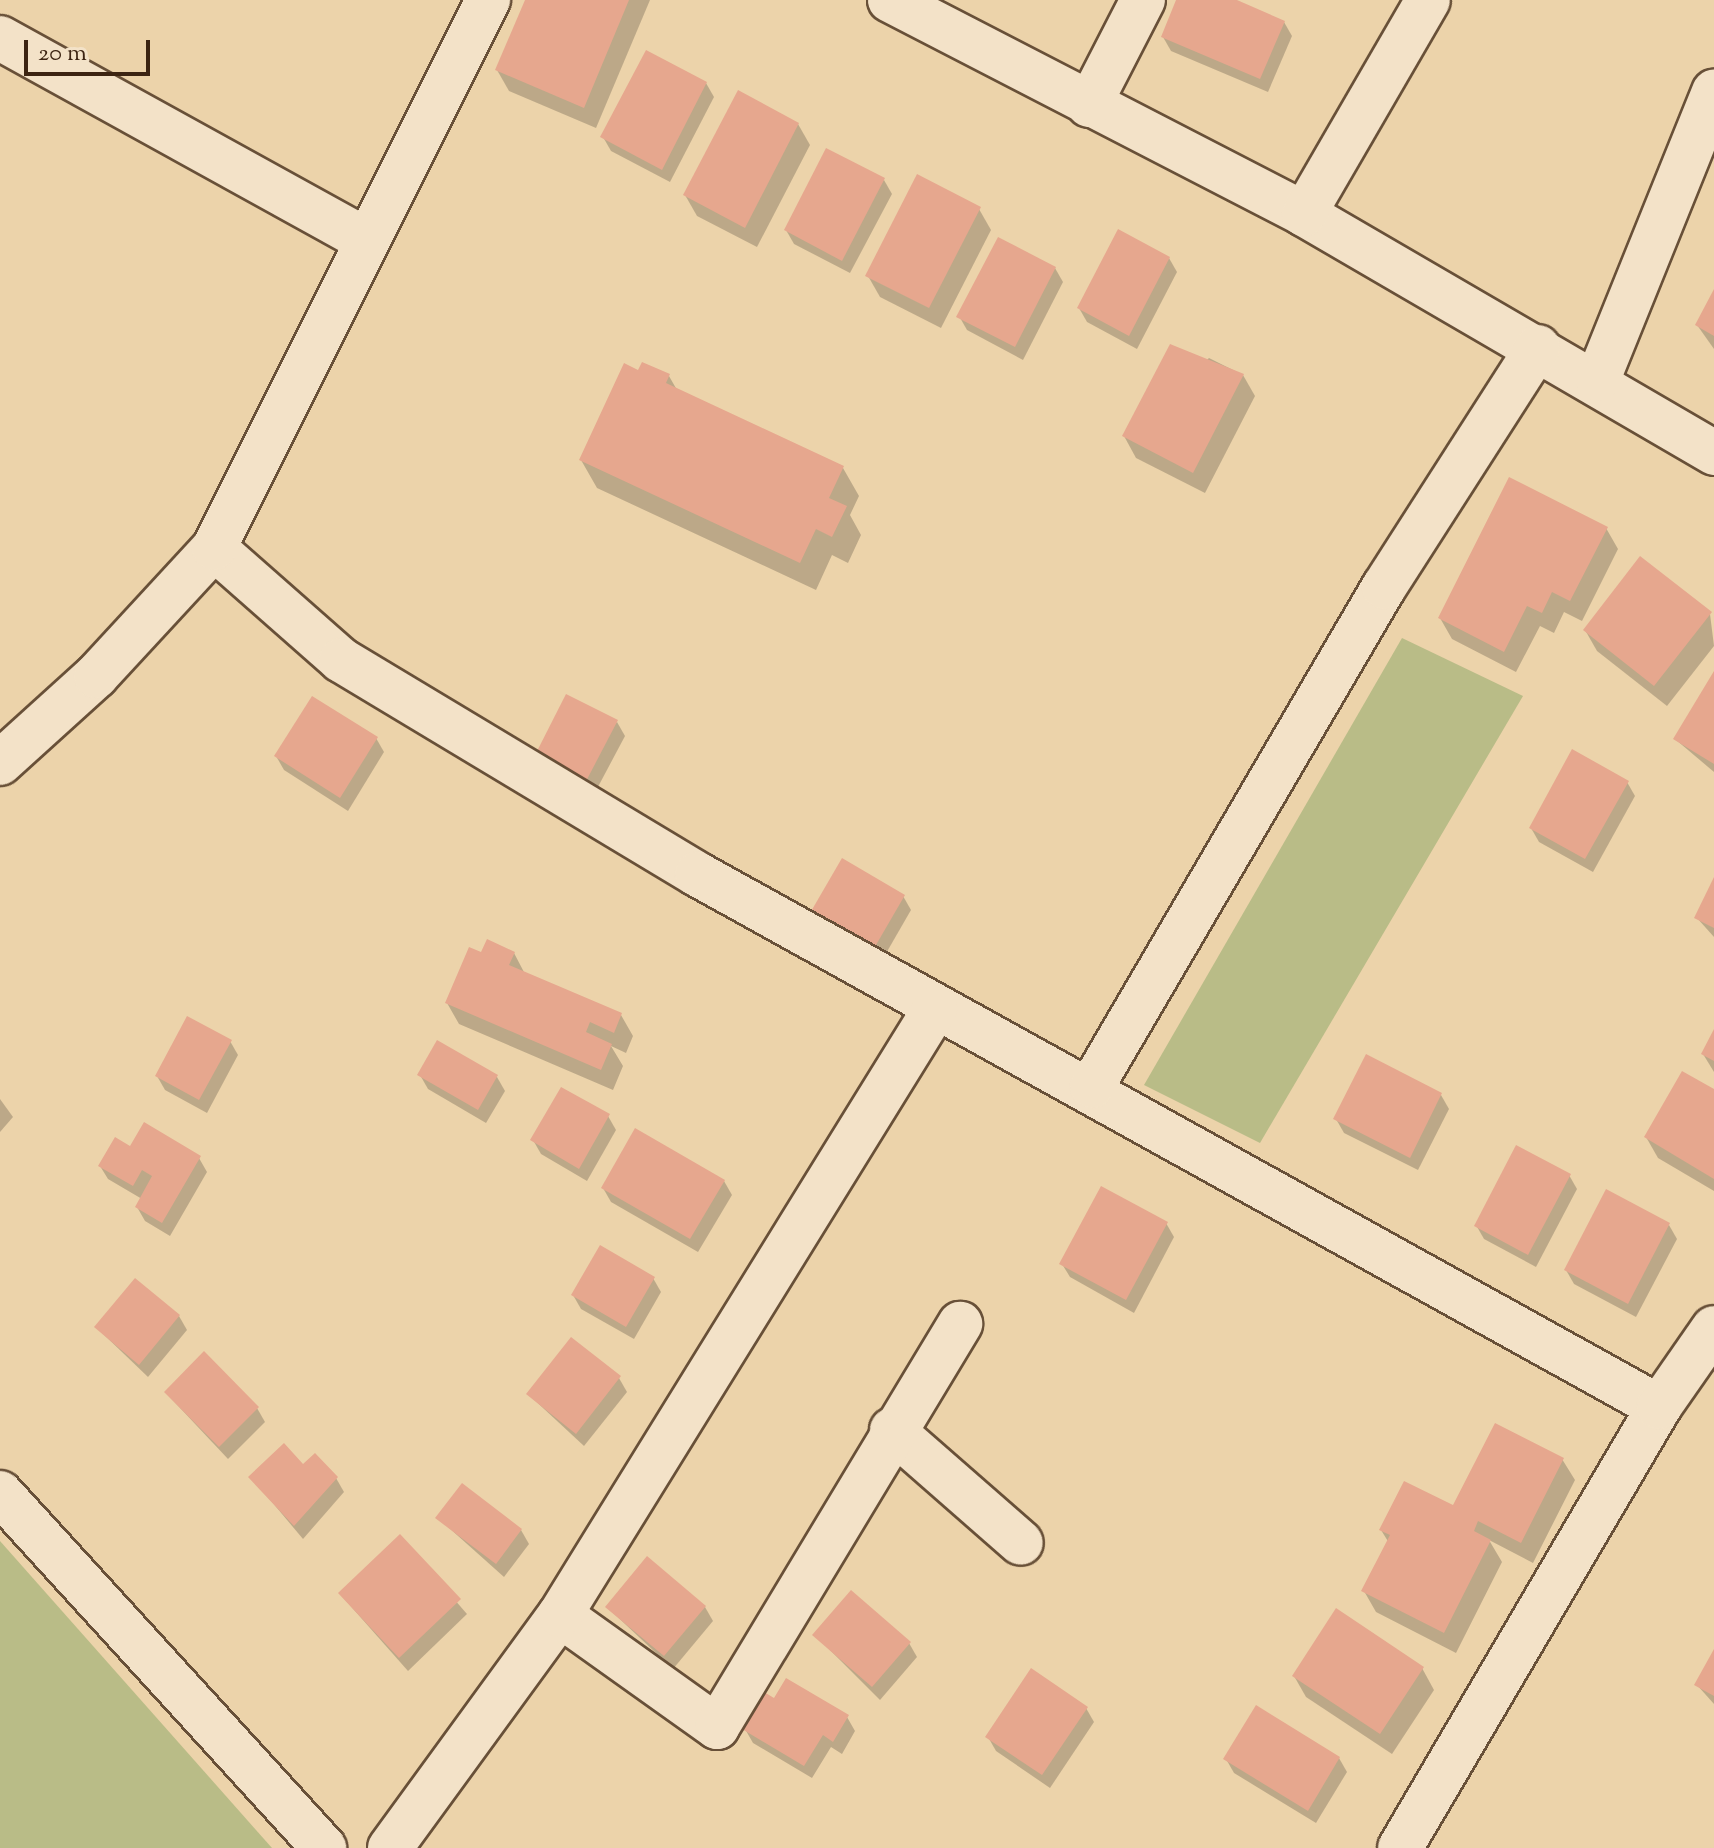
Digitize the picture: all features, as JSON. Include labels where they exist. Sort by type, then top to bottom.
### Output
[{"type":"street","points":[[0,763],[96,676],[214,548],[488,0]]},
{"type":"street","points":[[890,0],[1304,214],[1598,379],[1714,453]]},
{"type":"street","points":[[1089,105],[1143,0]]},
{"type":"street","points":[[1304,214],[1428,0]]},
{"type":"street","points":[[0,38],[367,241]]},
{"type":"street","points":[[1598,379],[1714,92]]},
{"type":"street","points":[[1092,1086],[1384,587],[1538,347]]},
{"type":"street","points":[[214,548],[341,660],[935,1009],[1092,1086],[1659,1407]]},
{"type":"street","points":[[390,1848],[560,1615],[935,1009]]},
{"type":"street","points":[[560,1615],[717,1727],[892,1430],[960,1324]]},
{"type":"street","points":[[1411,1844],[1659,1407],[1714,1328]]},
{"type":"street","points":[[892,1430],[1021,1543]]},
{"type":"street","points":[[0,1493],[324,1848]]},
{"type":"green space","points":[[1402,638],[1523,696],[1260,1143],[1144,1085]]},
{"type":"green space","points":[[0,1541],[272,1848],[0,1848]]},
{"type":"building","points":[[525,0],[629,0],[584,108],[495,70]]},
{"type":"building","points":[[1176,0],[1237,0],[1285,21],[1260,79],[1161,37]]},
{"type":"building","points":[[646,50],[707,82],[662,170],[600,137]]},
{"type":"building","points":[[738,90],[799,123],[745,228],[683,195]]},
{"type":"building","points":[[826,148],[885,178],[842,261],[784,230]]},
{"type":"building","points":[[917,174],[981,207],[929,308],[865,276]]},
{"type":"building","points":[[1118,229],[1170,257],[1129,336],[1077,308]]},
{"type":"building","points":[[998,237],[1056,267],[1015,347],[956,317]]},
{"type":"building","points":[[1714,289],[1714,336],[1695,325]]},
{"type":"building","points":[[1170,344],[1244,374],[1193,473],[1122,436]]},
{"type":"building","points":[[642,362],[670,374],[666,383],[844,466],[829,498],[847,506],[832,537],[816,529],[800,563],[579,460],[624,363],[638,370]]},
{"type":"building","points":[[1509,477],[1608,527],[1570,601],[1552,592],[1542,613],[1527,606],[1504,652],[1438,618]]},
{"type":"building","points":[[1640,556],[1712,612],[1654,686],[1583,630]]},
{"type":"building","points":[[1714,671],[1714,764],[1673,739]]},
{"type":"building","points":[[566,694],[618,720],[583,787],[532,761]]},
{"type":"building","points":[[312,696],[378,737],[340,798],[274,756]]},
{"type":"building","points":[[1572,749],[1629,781],[1585,859],[1529,828]]},
{"type":"building","points":[[842,858],[905,895],[869,957],[806,920]]},
{"type":"building","points":[[1714,877],[1714,928],[1694,918]]},
{"type":"building","points":[[487,939],[515,952],[509,965],[622,1013],[614,1033],[590,1022],[586,1032],[612,1044],[601,1070],[445,1003],[469,947],[481,952]]},
{"type":"building","points":[[187,1016],[232,1040],[199,1100],[155,1076]]},
{"type":"building","points":[[1714,1029],[1714,1061],[1701,1054]]},
{"type":"building","points":[[437,1040],[498,1075],[478,1110],[417,1075]]},
{"type":"building","points":[[1366,1054],[1442,1093],[1410,1158],[1333,1119]]},
{"type":"building","points":[[1682,1071],[1714,1089],[1714,1179],[1644,1137]]},
{"type":"building","points":[[561,1087],[610,1114],[579,1169],[530,1140]]},
{"type":"building","points":[[144,1122],[201,1156],[162,1223],[135,1207],[152,1176],[142,1170],[133,1186],[98,1166],[115,1137],[130,1146]]},
{"type":"building","points":[[635,1128],[725,1180],[690,1239],[601,1188]]},
{"type":"building","points":[[1516,1145],[1571,1174],[1528,1255],[1474,1226]]},
{"type":"building","points":[[1101,1186],[1168,1222],[1126,1300],[1059,1264]]},
{"type":"building","points":[[1606,1189],[1670,1223],[1628,1304],[1564,1270]]},
{"type":"building","points":[[600,1245],[655,1277],[626,1327],[571,1295]]},
{"type":"building","points":[[135,1278],[180,1315],[139,1365],[94,1327]]},
{"type":"building","points":[[571,1337],[621,1376],[576,1434],[526,1394]]},
{"type":"building","points":[[204,1351],[259,1407],[219,1447],[164,1392]]},
{"type":"building","points":[[1495,1423],[1564,1458],[1521,1543],[1478,1521],[1474,1531],[1491,1540],[1444,1633],[1361,1591],[1390,1535],[1379,1530],[1404,1481],[1453,1505]]},
{"type":"building","points":[[284,1443],[303,1464],[315,1453],[338,1477],[294,1526],[248,1477]]},
{"type":"building","points":[[462,1483],[522,1529],[496,1564],[435,1518]]},
{"type":"building","points":[[400,1534],[461,1599],[399,1658],[338,1593]]},
{"type":"building","points":[[647,1556],[706,1606],[664,1656],[605,1607]]},
{"type":"building","points":[[851,1590],[911,1642],[872,1687],[812,1635]]},
{"type":"building","points":[[1336,1608],[1424,1667],[1380,1734],[1292,1676]]},
{"type":"building","points":[[1714,1649],[1714,1696],[1694,1685]]},
{"type":"building","points":[[1031,1668],[1088,1707],[1042,1775],[985,1737]]},
{"type":"building","points":[[786,1678],[849,1715],[833,1742],[823,1735],[804,1766],[742,1729],[764,1692],[774,1698]]},
{"type":"building","points":[[1256,1705],[1340,1757],[1308,1811],[1223,1759]]}]
